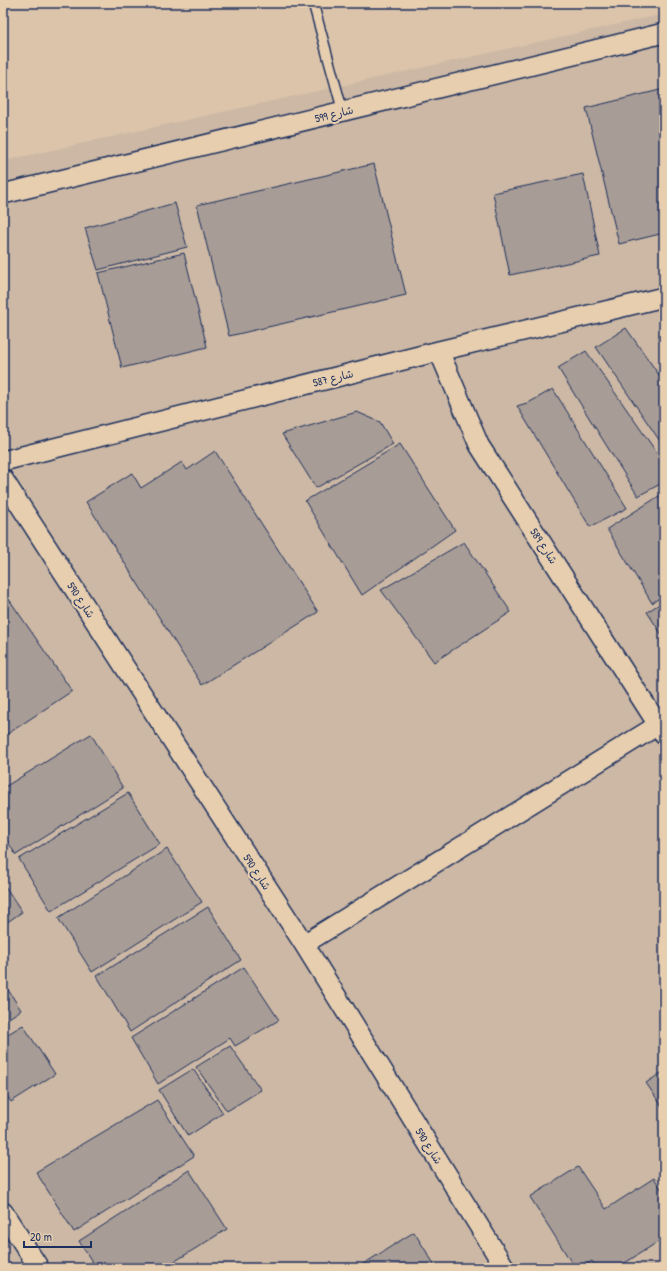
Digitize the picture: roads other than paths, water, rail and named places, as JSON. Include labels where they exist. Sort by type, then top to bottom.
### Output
[{"type":"street","name":"شارع 599","points":[[3,194],[664,33]]},
{"type":"street","name":"شارع 587","points":[[3,461],[439,351],[664,297]]},
{"type":"street","name":"شارع 589","points":[[439,351],[479,445],[661,730]]},
{"type":"street","name":"شارع 590","points":[[3,479],[304,944],[505,1268]]},
{"type":"street","points":[[304,944],[661,730]]},
{"type":"street","points":[[6,1223],[39,1268]]},
{"type":"lane","points":[[313,3],[343,112]]}]
